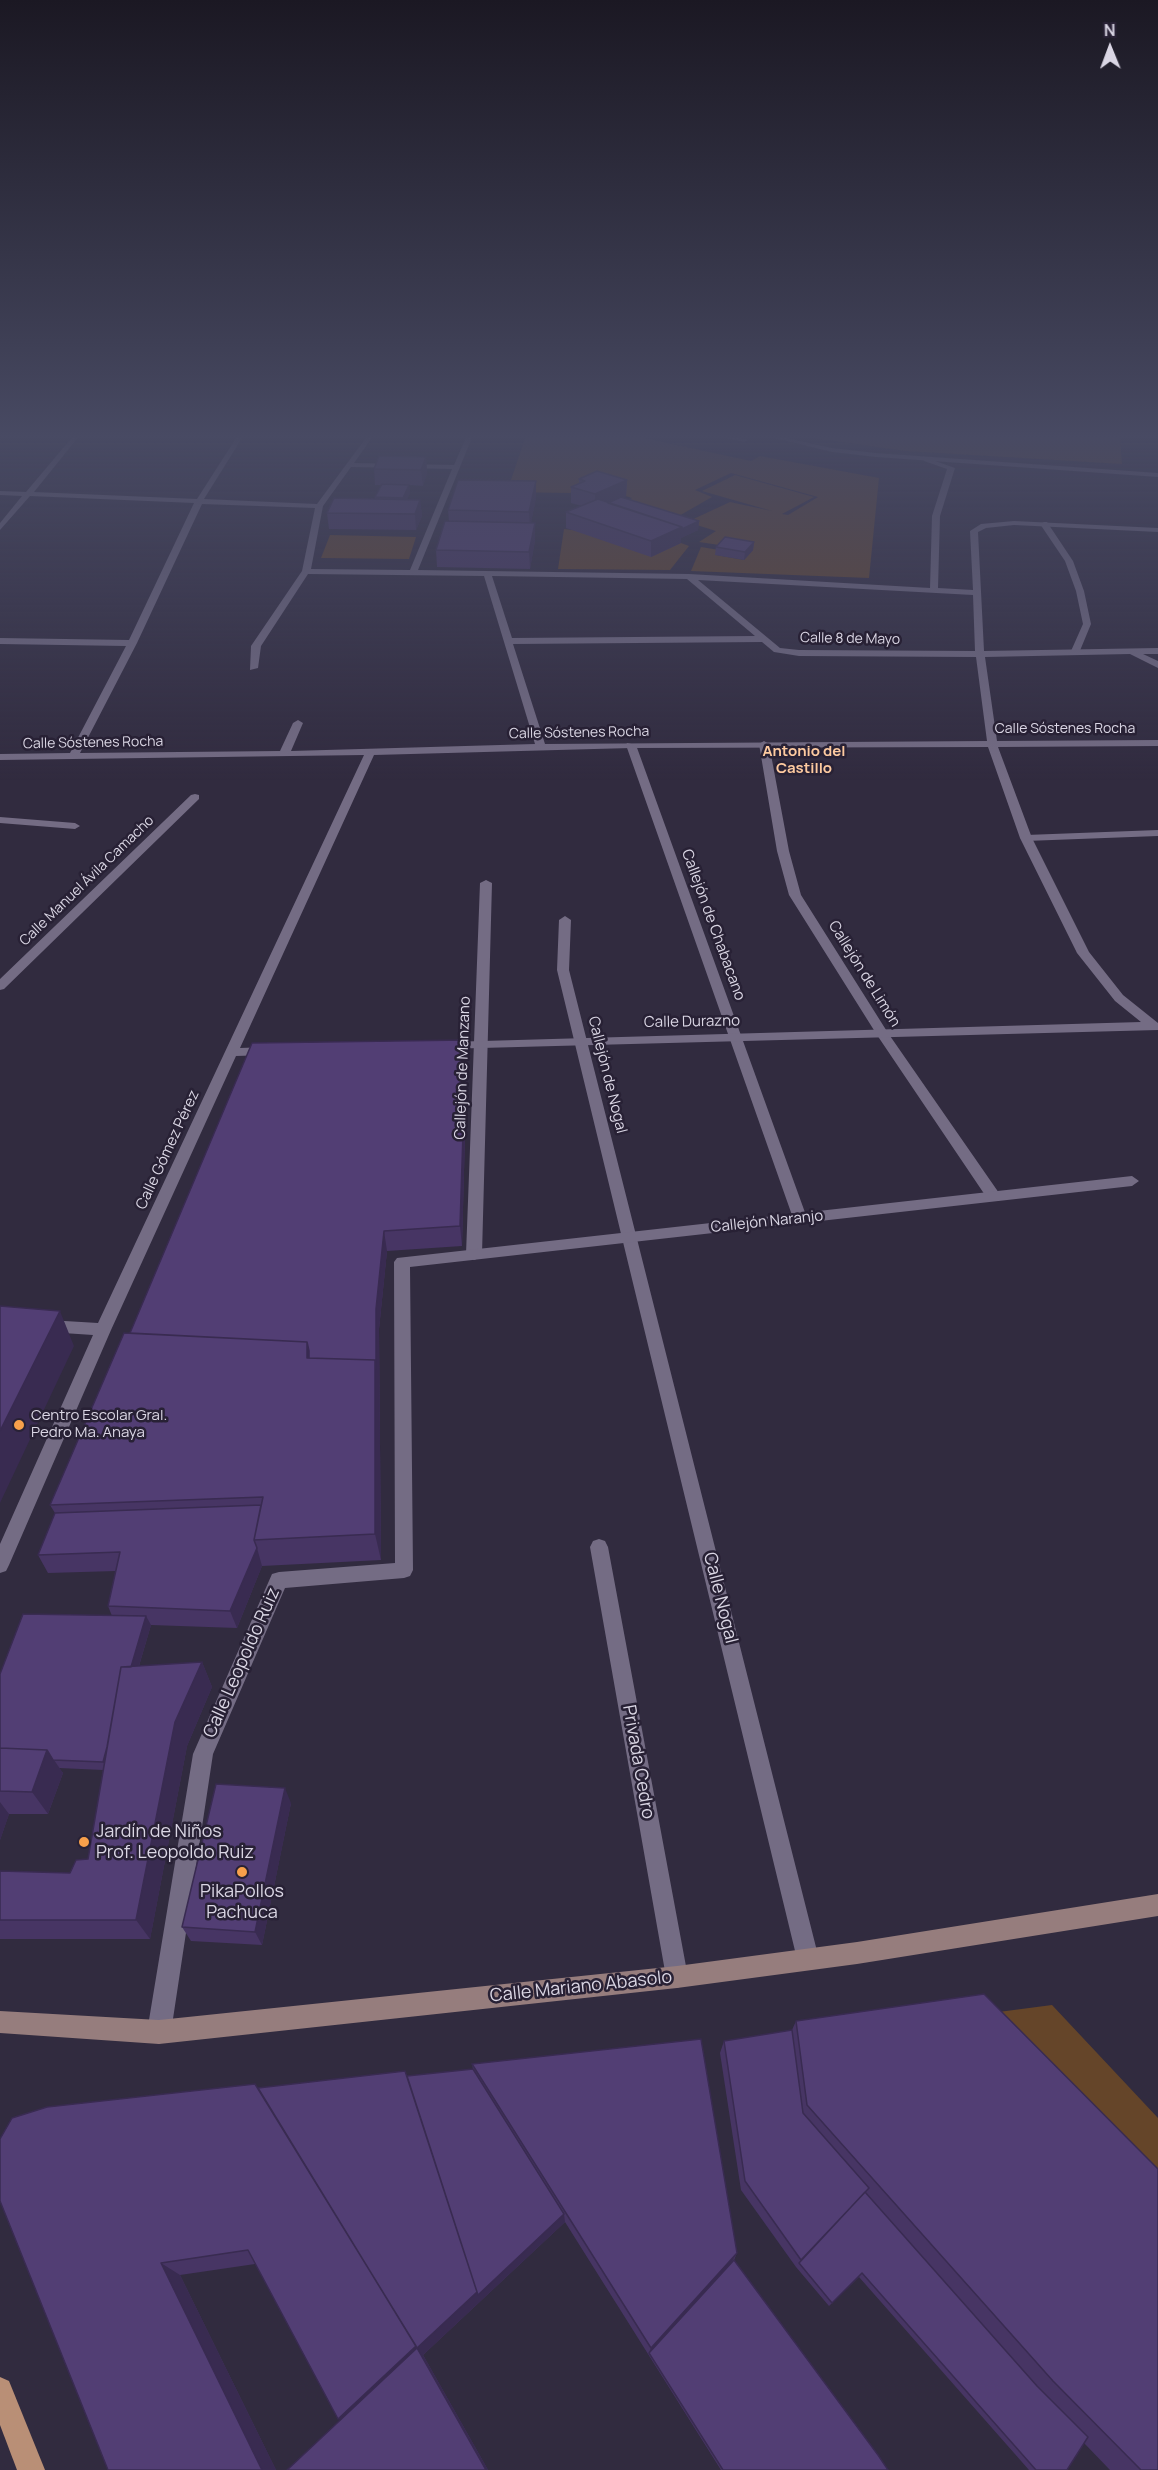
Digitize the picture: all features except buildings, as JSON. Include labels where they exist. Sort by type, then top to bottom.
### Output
[{"type":"main road","points":[[0,2390],[31,2470]]},
{"type":"street","points":[[73,757],[132,643],[176,550]]},
{"type":"street","points":[[253,668],[256,646],[306,570],[310,550]]},
{"type":"street","points":[[413,573],[422,550]]},
{"type":"street","points":[[934,591],[935,550]]},
{"type":"street","points":[[975,550],[980,654],[992,743],[1026,838],[1083,953],[1119,998],[1155,1027]]},
{"type":"street","points":[[1062,550],[1069,561],[1080,591],[1087,624],[1076,651]]},
{"type":"street","points":[[306,570],[689,577],[978,593]]},
{"type":"street","points":[[487,574],[542,747]]},
{"type":"street","points":[[689,577],[763,639]]},
{"type":"street","name":"Calle 8 de Mayo","points":[[509,642],[763,639],[777,650],[799,653],[980,654],[1158,651]]},
{"type":"street","points":[[0,641],[132,643]]},
{"type":"street","points":[[1131,652],[1158,665]]},
{"type":"street","points":[[284,754],[298,723]]},
{"type":"street","name":"Calle Sóstenes Rocha","points":[[0,757],[284,754],[631,745],[1158,743]]},
{"type":"street","name":"Callejón de Limón","points":[[765,744],[783,851],[795,895],[883,1035],[994,1197]]},
{"type":"street","name":"Callejón de Chabacano","points":[[631,745],[800,1218]]},
{"type":"street","name":"Calle Gómez Pérez","points":[[0,1565],[103,1330],[371,751]]},
{"type":"street","name":"Calle Manuel Ávila Camacho","points":[[0,986],[195,797]]},
{"type":"street","points":[[0,820],[75,826]]},
{"type":"street","points":[[1026,838],[1158,833]]},
{"type":"street","name":"Callejón de Manzano","points":[[474,1254],[486,883]]},
{"type":"street","name":"Callejón de Nogal","points":[[565,920],[563,970],[631,1237]]},
{"type":"street","name":"Calle Durazno","points":[[433,1046],[1155,1027]]},
{"type":"street","points":[[232,1052],[279,1051]]},
{"type":"street","name":"Callejón Naranjo","points":[[402,1263],[1132,1181]]},
{"type":"street","name":"Calle Nogal","points":[[631,1237],[808,1959]]},
{"type":"street","name":"Calle Leopoldo Ruiz","points":[[159,2032],[203,1754],[279,1580],[404,1570],[402,1263]]},
{"type":"street","points":[[34,1325],[103,1330]]},
{"type":"street","name":"Privada Cedro","points":[[600,1548],[677,1977]]},
{"type":"street","name":"Calle Mariano Abasolo","points":[[0,2022],[159,2032],[677,1977],[1158,1905]]},
{"type":"shaded area","points":[[324,550],[412,550],[409,559],[321,558]]},
{"type":"shaded area","points":[[561,550],[686,550],[670,570],[558,569]]},
{"type":"shaded area","points":[[700,550],[719,550],[716,555],[744,560],[753,550],[872,550],[869,578],[691,571]]},
{"type":"shaded area","points":[[1052,2005],[1158,2118],[1158,2211],[968,2016]]},
{"type":"place","name":"Centro Escolar Gral. Pedro Ma. Anaya","points":[[19,1425]]},
{"type":"place","name":"Jardín de Niños Prof. Leopoldo Ruiz","points":[[84,1842]]},
{"type":"place","name":"PikaPollos Pachuca","points":[[242,1872]]},
{"type":"district","name":"Antonio del Castillo","points":[[804,760]]}]
